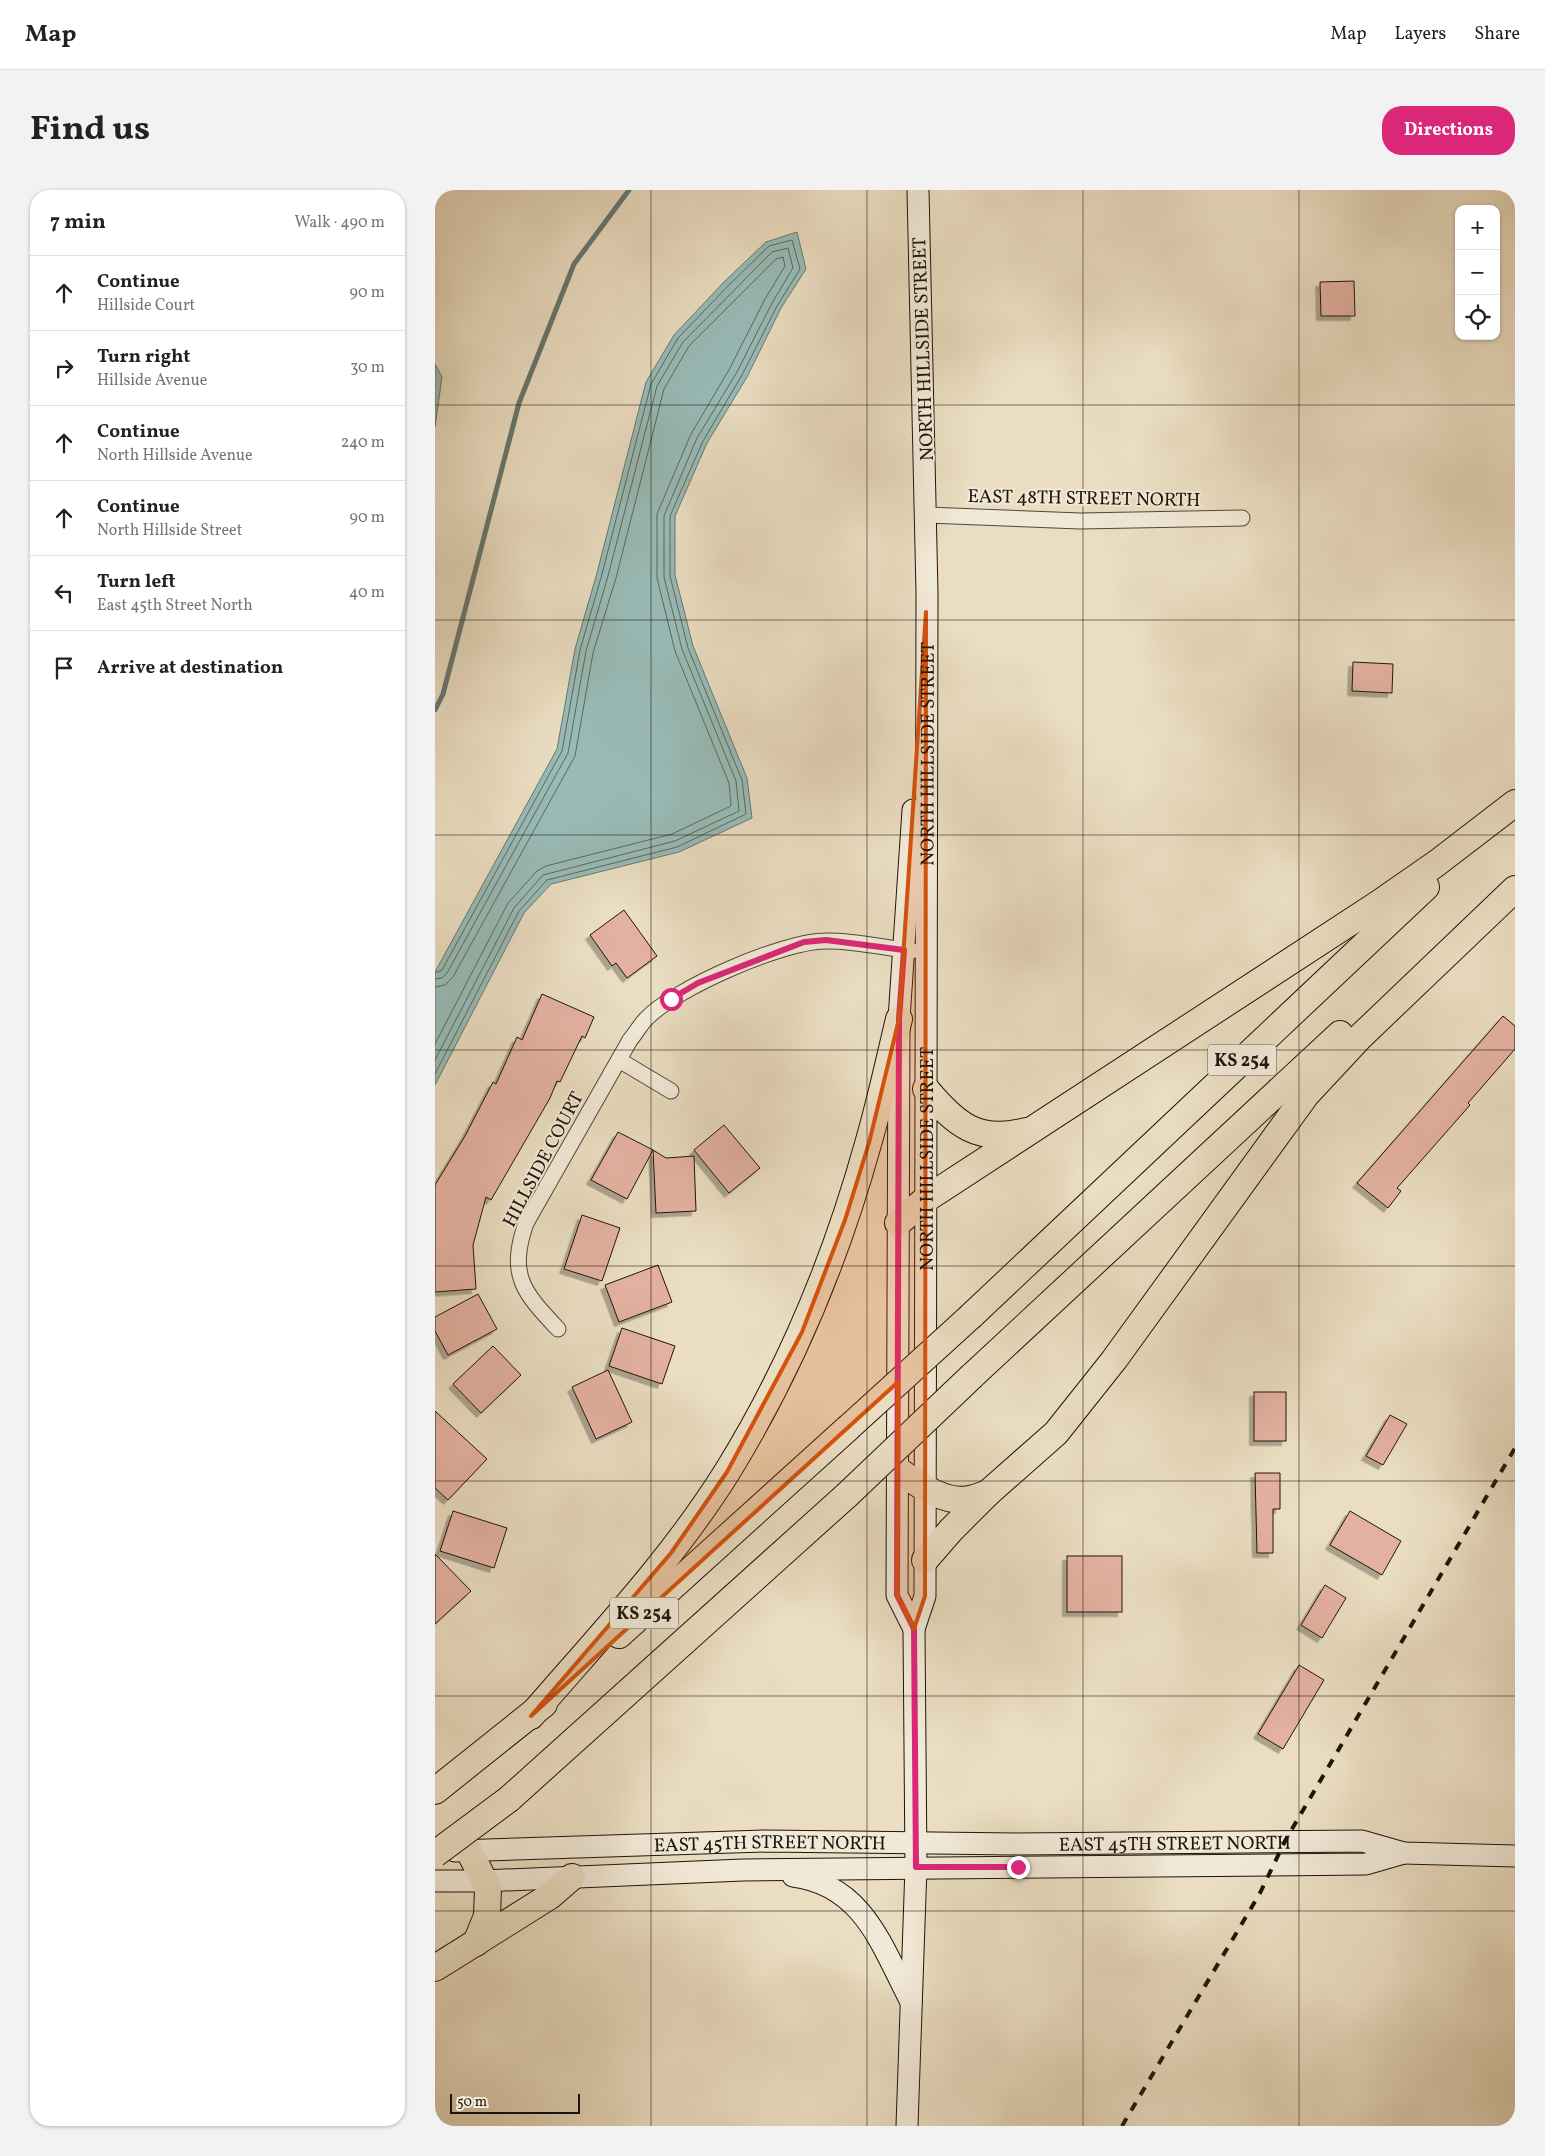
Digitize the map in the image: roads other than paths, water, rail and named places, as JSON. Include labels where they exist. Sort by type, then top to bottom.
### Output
[{"type":"highway","points":[[898,1223],[926,1199],[1029,1130],[1214,1013],[1378,904],[1437,863],[1515,804]]},
{"type":"highway","name":"KS 254","points":[[435,1791],[531,1716],[971,1316],[1515,804]]},
{"type":"highway","name":"KS 254","points":[[435,1853],[509,1799],[847,1495],[972,1376],[1515,873]]},
{"type":"highway","points":[[925,1560],[951,1530],[988,1493],[1056,1433],[1114,1360],[1306,1095],[1361,1036],[1515,889]]},
{"type":"highway","points":[[531,1716],[671,1553],[727,1472],[768,1400],[802,1332],[845,1220],[869,1143],[899,1019]]},
{"type":"highway","points":[[926,1089],[945,1112],[961,1125],[979,1132],[998,1135],[1014,1134],[1029,1130]]},
{"type":"highway","points":[[899,1471],[925,1489],[942,1496],[968,1500],[988,1493]]},
{"type":"highway","points":[[469,1851],[483,1881],[489,1888],[487,1916],[476,1943]]},
{"type":"highway","points":[[435,1968],[550,1896],[572,1877]]},
{"type":"main road","name":"NORTH HILLSIDE STREET","points":[[907,2126],[916,1867],[914,1629],[925,1596],[927,515],[918,190]]},
{"type":"main road","points":[[914,1629],[897,1595],[899,1471],[899,1019],[926,612]]},
{"type":"main road","name":"EAST 45TH STREET NORTH","points":[[435,1853],[766,1841],[1027,1844],[1362,1841],[1404,1854]]},
{"type":"main road","name":"EAST 45TH STREET NORTH","points":[[435,1881],[483,1881],[743,1870],[1366,1864],[1404,1854],[1515,1856]]},
{"type":"main road","points":[[743,1870],[807,1878],[839,1892],[861,1911],[877,1936],[911,2003]]},
{"type":"street","name":"EAST 48TH STREET NORTH","points":[[927,515],[1080,521],[1242,518]]},
{"type":"street","name":"HILLSIDE COURT","points":[[558,1329],[534,1303],[520,1278],[518,1261],[519,1242],[526,1223],[619,1060],[647,1018],[671,999],[698,983],[804,942],[826,940],[926,952]]},
{"type":"street","points":[[619,1060],[671,1091]]},
{"type":"water","points":[[797,232],[806,269],[781,308],[747,377],[707,443],[675,516],[675,575],[693,646],[747,778],[752,818],[679,852],[551,884],[524,913],[435,1085],[435,972],[557,749],[575,649],[597,573],[646,382],[674,335],[725,281],[766,242]]},
{"type":"water","points":[[435,364],[442,377],[435,427]]},
{"type":"waterway","points":[[435,710],[443,694],[519,403],[574,264],[629,190]]},
{"type":"railway","points":[[1122,2126],[1260,1893],[1285,1841],[1515,1448]]}]
